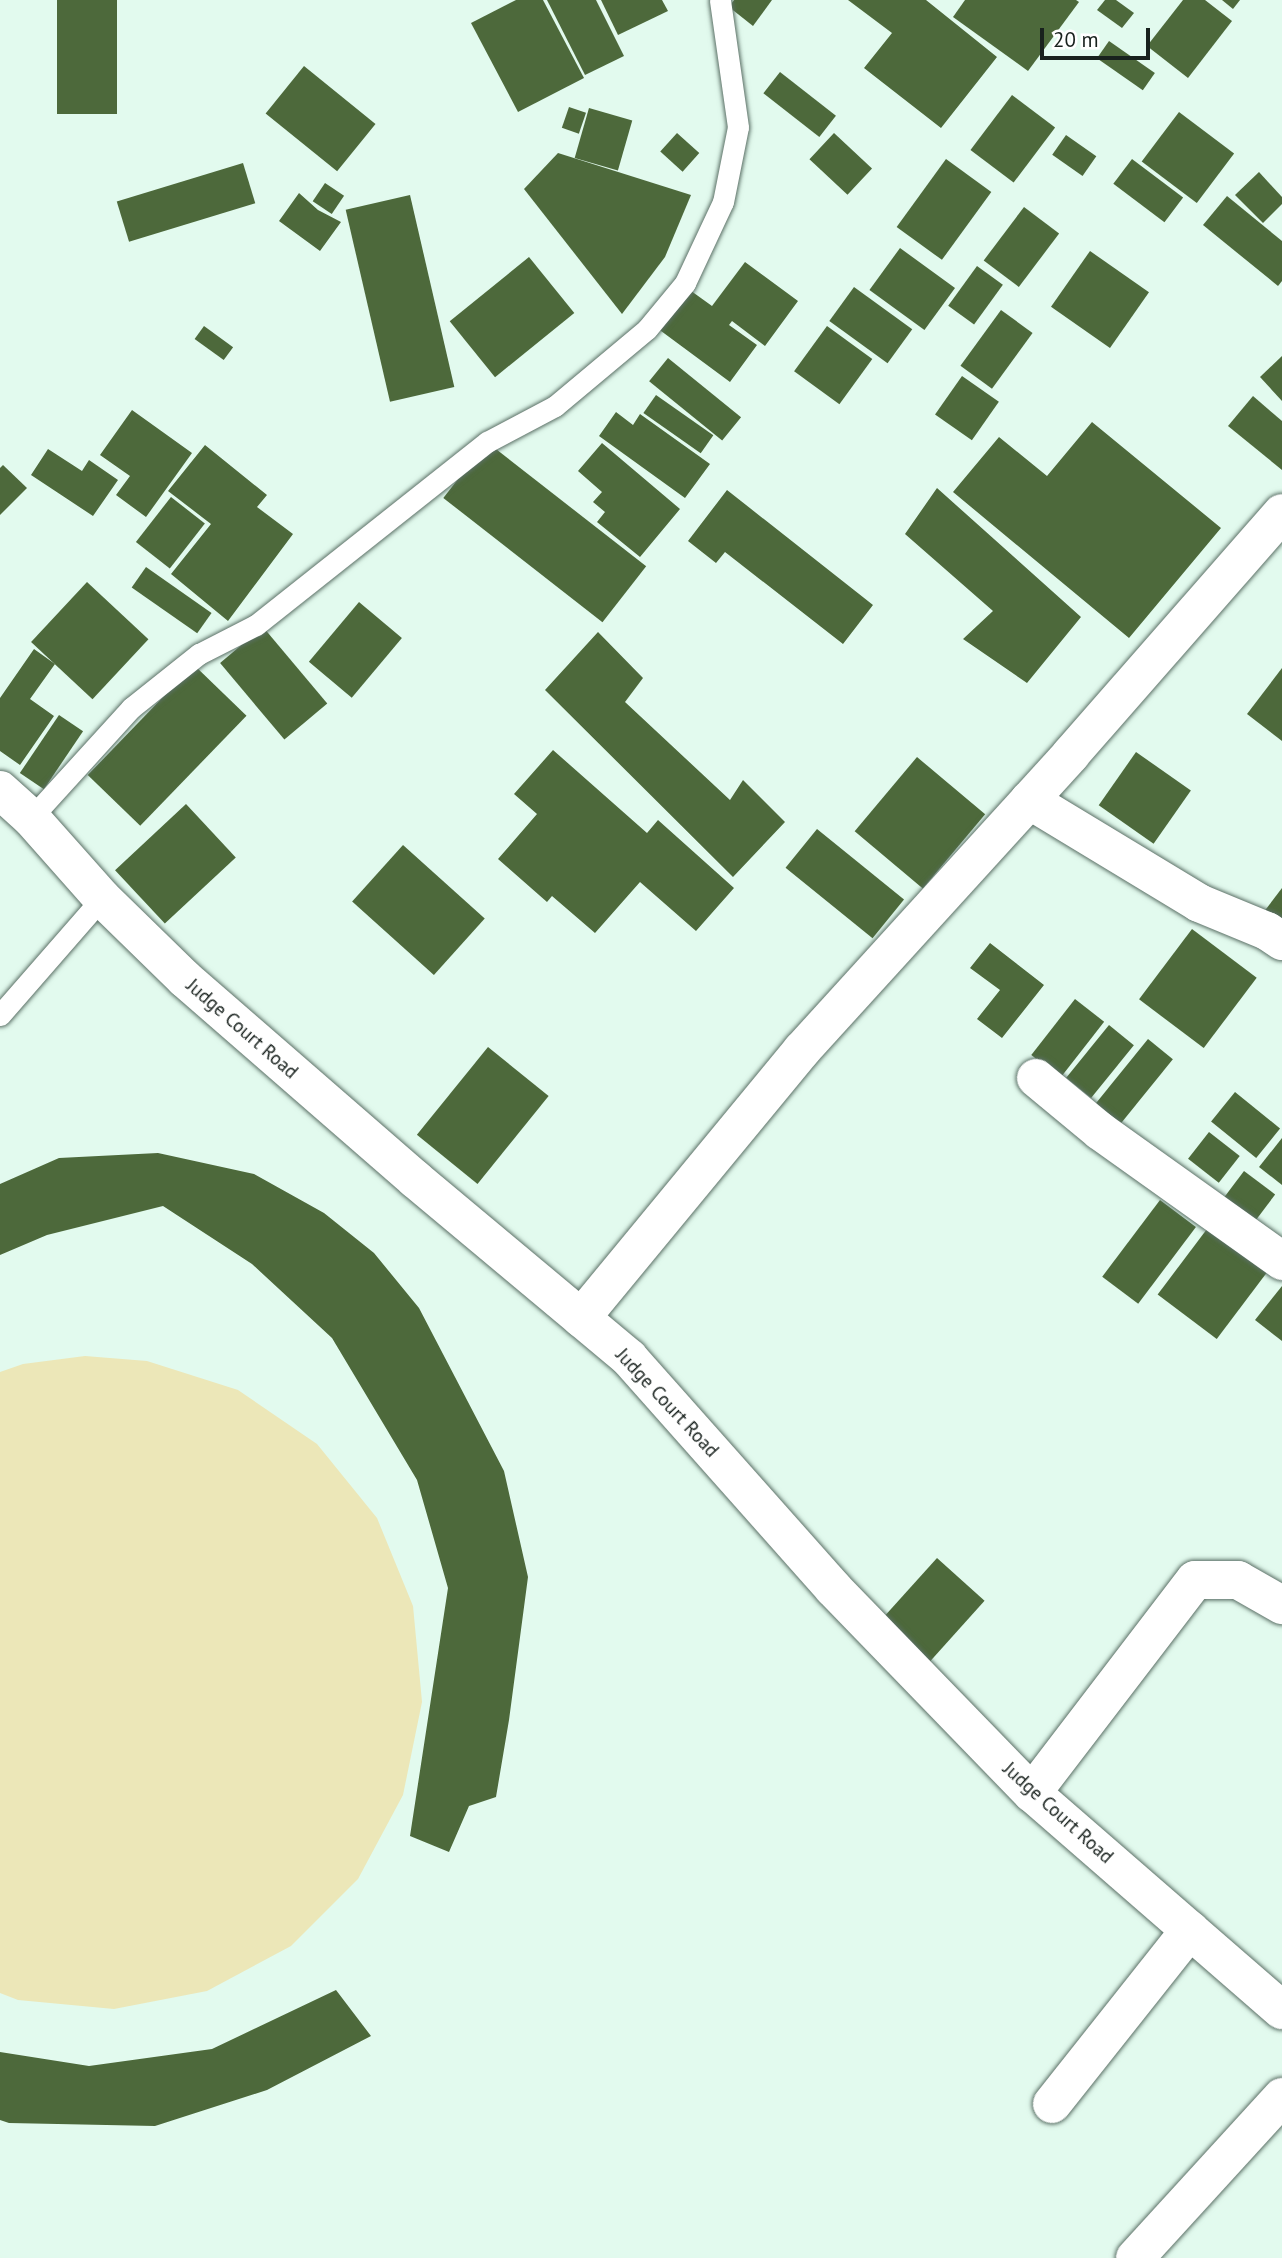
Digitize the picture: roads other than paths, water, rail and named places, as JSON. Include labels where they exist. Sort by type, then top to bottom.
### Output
[{"type":"street","points":[[581,1318],[802,1050],[1029,800],[1282,513]]},
{"type":"street","name":"Judge Court Road","points":[[0,790],[31,818],[102,898],[185,979],[629,1358],[833,1588],[1032,1793],[1282,2010]]},
{"type":"street","points":[[1029,800],[1199,903],[1268,931],[1282,941]]},
{"type":"street","points":[[1036,1078],[1100,1131],[1282,1261]]},
{"type":"street","points":[[1032,1793],[1195,1580],[1238,1580],[1282,1605]]},
{"type":"street","points":[[1052,2104],[1190,1930]]},
{"type":"street","points":[[1135,2258],[1282,2096]]},
{"type":"lane","points":[[31,818],[131,708],[189,662],[256,625],[487,442],[555,405],[647,329],[685,283],[723,202],[738,127],[720,0]]},
{"type":"lane","points":[[0,1015],[102,898]]}]
